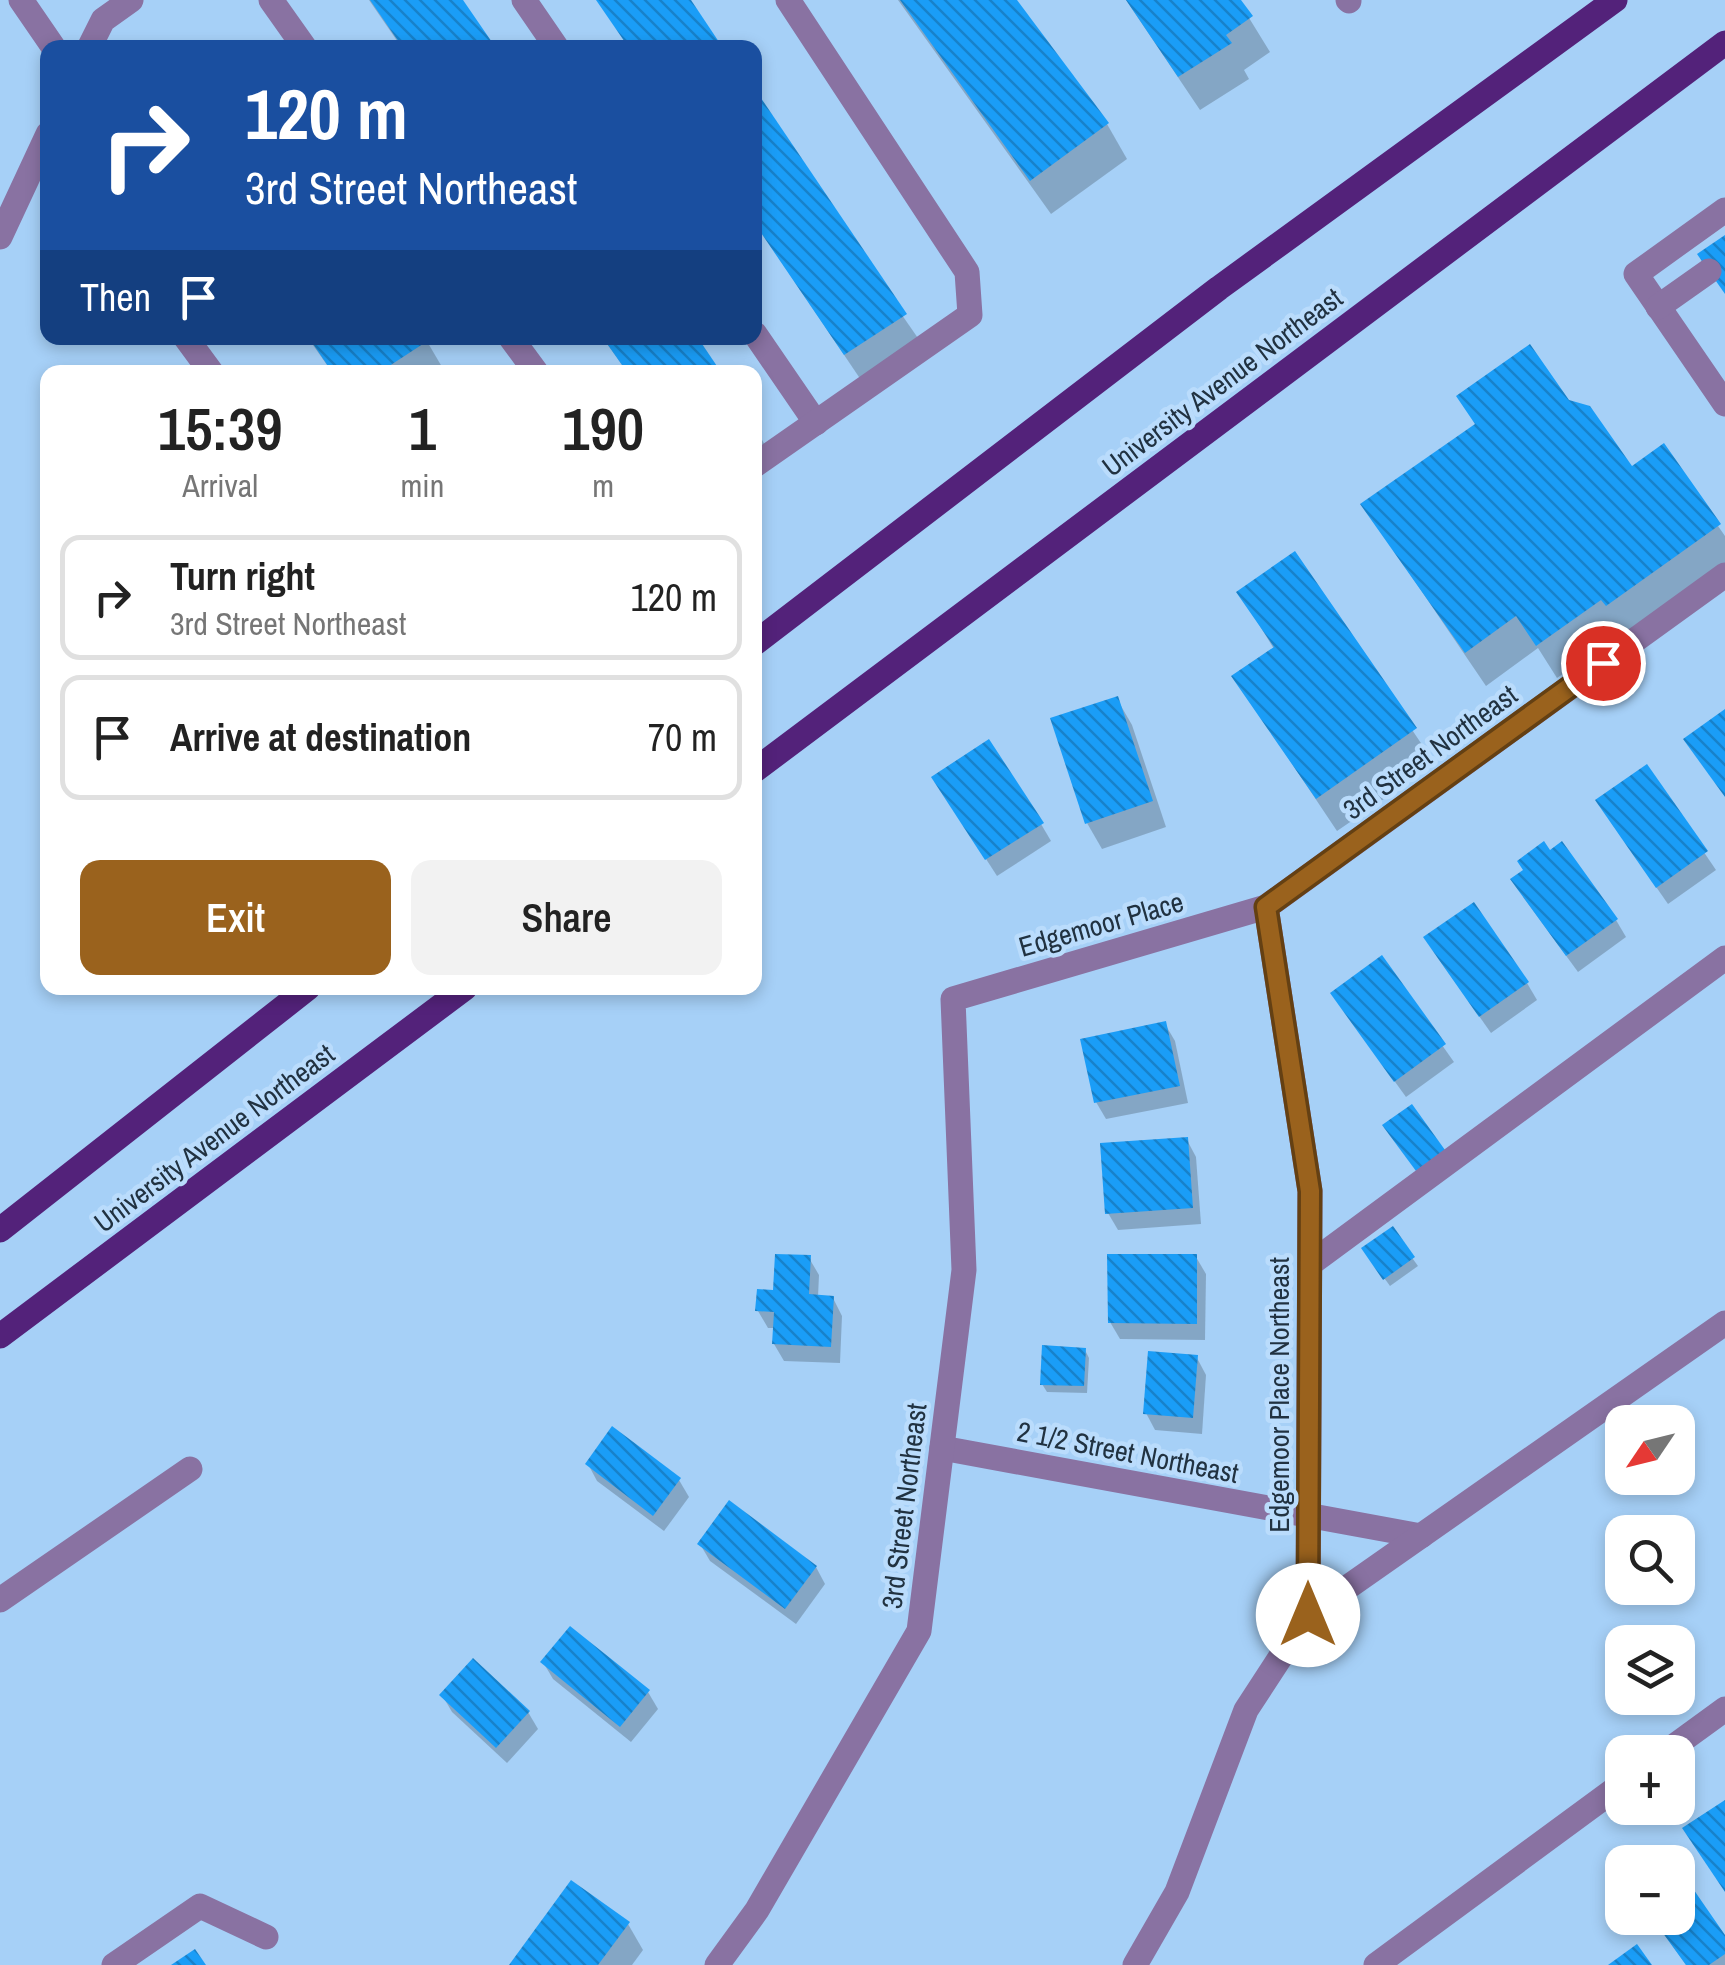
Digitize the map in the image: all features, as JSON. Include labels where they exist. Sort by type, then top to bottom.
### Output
[{"type":"main road","points":[[762,638],[1219,288],[1615,0]]},
{"type":"main road","name":"University Avenue Northeast","points":[[762,765],[1725,43]]},
{"type":"main road","name":"University Avenue Northeast","points":[[0,1230],[299,995]]},
{"type":"main road","name":"University Avenue Northeast","points":[[0,1336],[456,995]]},
{"type":"street","points":[[20,0],[48,40]]},
{"type":"street","points":[[93,40],[103,20],[131,0]]},
{"type":"street","points":[[271,0],[299,40]]},
{"type":"street","points":[[524,0],[552,40]]},
{"type":"street","points":[[762,461],[970,315],[966,272],[788,0]]},
{"type":"street","points":[[0,237],[40,156]]},
{"type":"street","points":[[1725,210],[1636,274],[1725,404]]},
{"type":"street","points":[[1658,307],[1708,271]]},
{"type":"street","points":[[762,344],[816,422]]},
{"type":"street","name":"3rd Street Northeast","points":[[1266,907],[1725,574]]},
{"type":"street","name":"Edgemoor Place","points":[[953,999],[1266,907]]},
{"type":"street","name":"Edgemoor Place Northeast","points":[[1266,907],[1310,1191],[1308,1615]]},
{"type":"street","points":[[1310,1264],[1725,958]]},
{"type":"street","name":"3rd Street Northeast","points":[[717,1965],[757,1910],[918,1631],[964,1270],[953,999]]},
{"type":"street","points":[[1135,1965],[1177,1892],[1246,1710],[1308,1615],[1725,1323]]},
{"type":"street","name":"2 1/2 Street Northeast","points":[[942,1448],[1421,1536]]},
{"type":"street","points":[[0,1600],[190,1469]]},
{"type":"street","points":[[1689,1735],[1725,1709]]},
{"type":"street","points":[[1376,1965],[1605,1797]]},
{"type":"street","points":[[114,1965],[200,1906],[266,1937]]},
{"type":"building","points":[[370,0],[463,0],[490,40],[398,40]]},
{"type":"building","points":[[596,0],[691,0],[718,40],[624,40]]},
{"type":"building","points":[[900,0],[1017,0],[1109,123],[1030,181]]},
{"type":"building","points":[[1126,0],[1241,0],[1253,16],[1226,35],[1232,43],[1178,77]]},
{"type":"building","points":[[762,99],[907,314],[844,355],[762,234]]},
{"type":"building","points":[[1725,235],[1725,294],[1697,254]]},
{"type":"building","points":[[1530,344],[1569,400],[1590,406],[1632,466],[1664,443],[1721,524],[1606,606],[1601,600],[1536,646],[1516,616],[1465,653],[1360,504],[1475,424],[1456,396]]},
{"type":"building","points":[[314,345],[421,345],[391,365],[327,365]]},
{"type":"building","points":[[608,345],[703,345],[716,365],[622,365]]},
{"type":"building","points":[[1295,551],[1417,728],[1316,799],[1231,676],[1274,647],[1236,592]]},
{"type":"building","points":[[1118,696],[1153,801],[1085,824],[1050,718]]},
{"type":"building","points":[[1725,709],[1725,797],[1683,739]]},
{"type":"building","points":[[989,739],[1044,823],[985,860],[931,777]]},
{"type":"building","points":[[1647,764],[1708,851],[1656,888],[1595,800]]},
{"type":"building","points":[[1544,841],[1550,850],[1562,841],[1618,919],[1566,956],[1510,879],[1523,870],[1517,861]]},
{"type":"building","points":[[1474,902],[1529,982],[1479,1017],[1423,937]]},
{"type":"building","points":[[1382,955],[1446,1044],[1394,1082],[1330,993]]},
{"type":"building","points":[[1166,1021],[1180,1086],[1094,1103],[1080,1039]]},
{"type":"building","points":[[1412,1104],[1445,1150],[1416,1171],[1382,1125]]},
{"type":"building","points":[[1188,1137],[1193,1208],[1105,1214],[1100,1143]]},
{"type":"building","points":[[1393,1226],[1415,1257],[1383,1280],[1361,1248]]},
{"type":"building","points":[[775,1254],[811,1255],[809,1294],[834,1296],[831,1347],[772,1344],[774,1312],[755,1311],[757,1289],[773,1290]]},
{"type":"building","points":[[1107,1254],[1197,1254],[1197,1324],[1108,1323]]},
{"type":"building","points":[[1042,1345],[1086,1348],[1084,1386],[1040,1385]]},
{"type":"building","points":[[1148,1351],[1198,1355],[1193,1418],[1143,1414]]},
{"type":"building","points":[[612,1426],[681,1478],[653,1516],[585,1464]]},
{"type":"building","points":[[729,1500],[817,1566],[785,1609],[697,1544]]},
{"type":"building","points":[[570,1626],[650,1690],[620,1727],[540,1662]]},
{"type":"building","points":[[473,1658],[530,1711],[496,1748],[439,1695]]},
{"type":"building","points":[[1725,1800],[1725,1892],[1682,1828],[1695,1825],[1695,1820]]},
{"type":"building","points":[[571,1880],[630,1922],[598,1965],[509,1965]]},
{"type":"building","points":[[1695,1892],[1725,1935],[1725,1954],[1709,1965],[1686,1965],[1664,1935],[1695,1935]]},
{"type":"building","points":[[1637,1944],[1652,1965],[1608,1965]]},
{"type":"building","points":[[195,1949],[206,1965],[171,1965]]},
{"type":"route","points":[[1308,1615],[1310,1191],[1266,907],[1603,663]]}]
